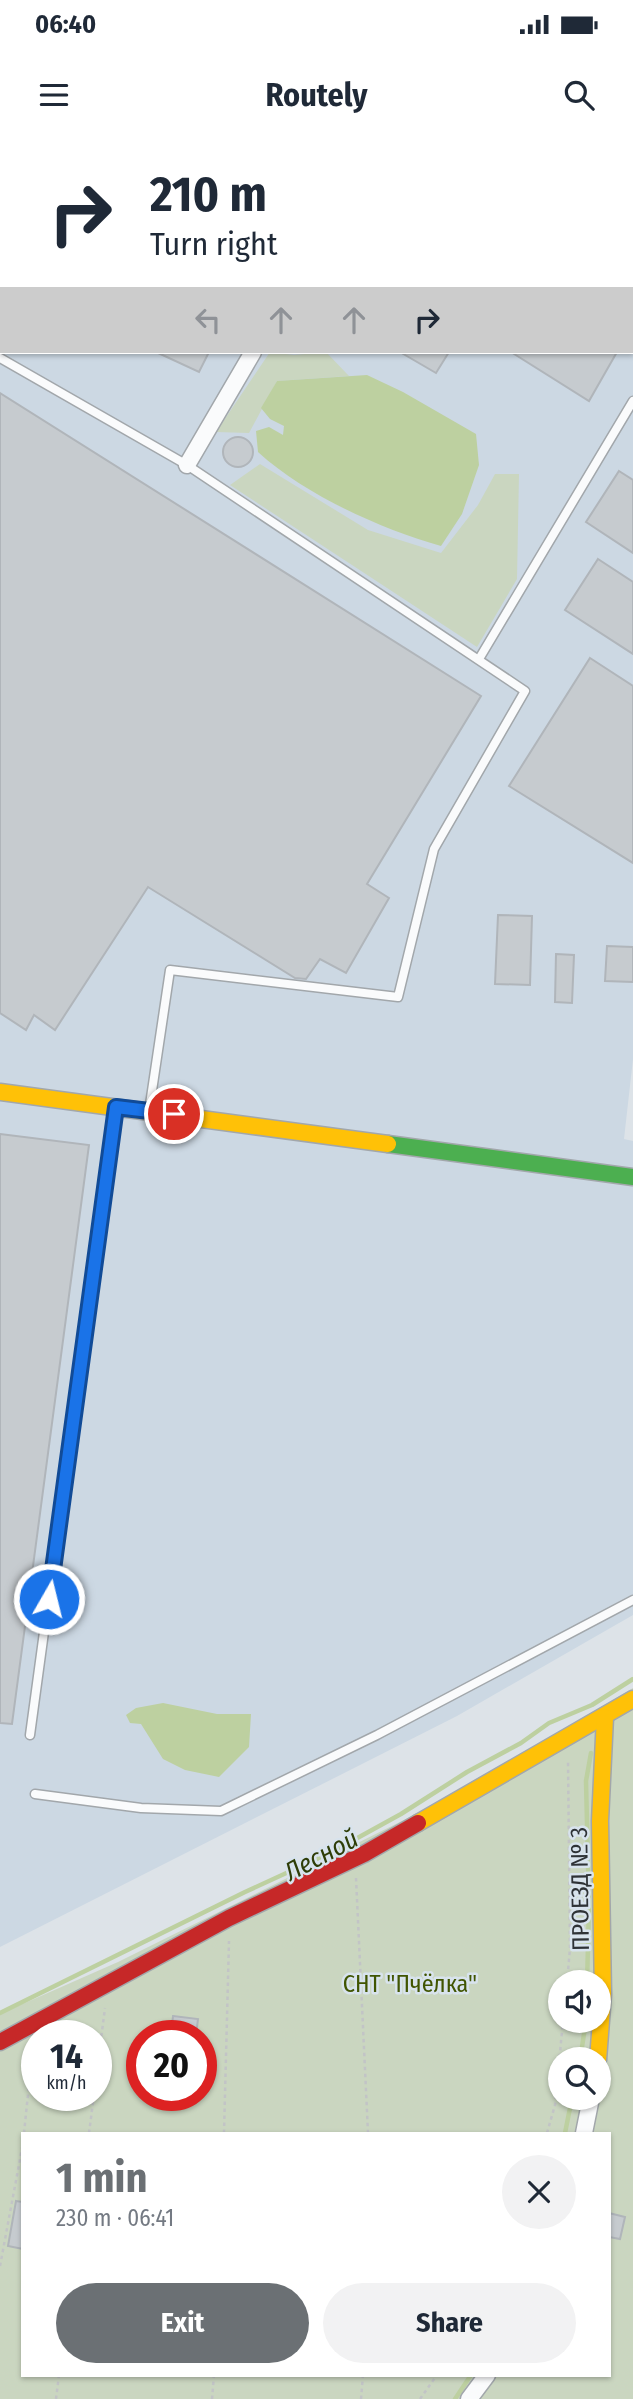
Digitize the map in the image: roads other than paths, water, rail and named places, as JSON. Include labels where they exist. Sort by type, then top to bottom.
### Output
[{"type":"street","points":[[187,465],[252,354]]},
{"type":"street","points":[[0,1092],[633,1177]]},
{"type":"street","points":[[0,2042],[229,1918],[355,1858],[568,1739],[633,1699]]},
{"type":"street","name":"ПРОЕЗД № 3","points":[[599,2047],[604,1954],[600,1883],[600,1756],[605,1717]]},
{"type":"street","points":[[584,2132],[589,2110]]},
{"type":"street","points":[[469,2399],[486,2377]]},
{"type":"lane","points":[[0,358],[187,465],[525,691],[434,849],[398,997],[170,970],[149,1111]]},
{"type":"lane","points":[[479,659],[633,401]]},
{"type":"lane","points":[[30,1735],[116,1107]]},
{"type":"lane","points":[[35,1794],[141,1808],[221,1811],[377,1735],[633,1600]]},
{"type":"waterway","name":"Лесной","points":[[0,2013],[332,1852],[521,1743],[549,1723],[592,1705],[633,1679]]},
{"type":"waterway","points":[[587,1970],[589,1907],[586,1781],[591,1753]]},
{"type":"waterway","points":[[582,2047],[584,2033]]},
{"type":"waterway","points":[[565,2132],[570,2110]]},
{"type":"waterway","points":[[455,2399],[470,2377]]},
{"type":"park label","name":"СНТ \"Пчёлка\"","points":[[410,1984]]}]
